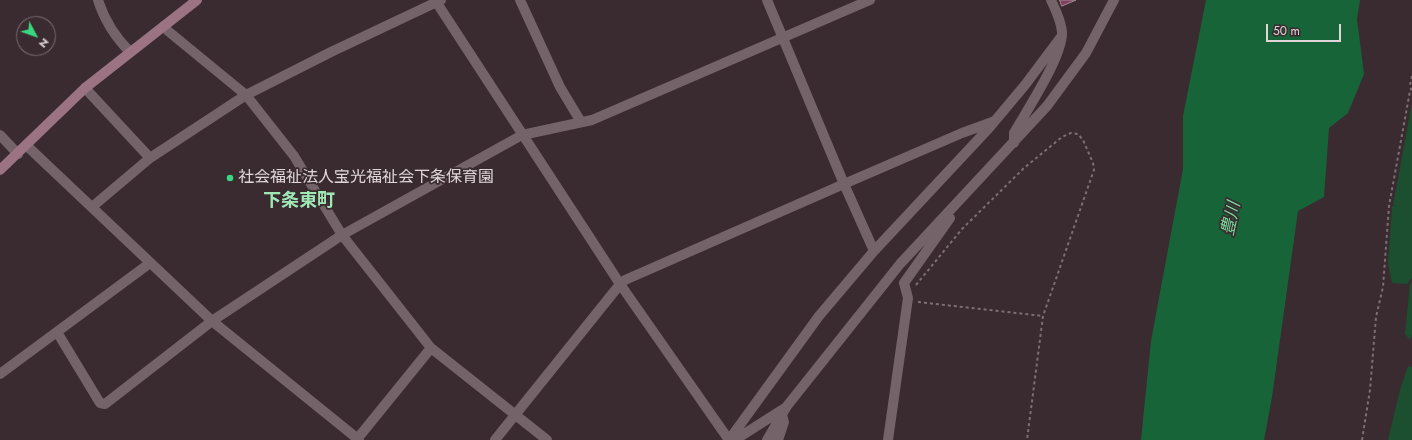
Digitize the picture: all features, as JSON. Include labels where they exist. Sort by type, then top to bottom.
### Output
[{"type":"street","points":[[98,0],[102,13],[130,52]]},
{"type":"street","points":[[0,170],[85,88],[197,0]]},
{"type":"street","points":[[520,0],[560,87],[581,122]]},
{"type":"street","points":[[767,0],[844,184],[874,251]]},
{"type":"street","points":[[57,332],[100,403],[105,404],[212,321],[342,235],[522,135],[592,120],[870,0]]},
{"type":"street","points":[[1014,143],[1014,133],[1055,61],[1062,37],[1061,21],[1051,0]]},
{"type":"street","points":[[767,440],[787,406],[900,264],[1047,106],[1086,53],[1114,0]]},
{"type":"street","points":[[92,207],[150,158],[246,95],[437,1],[522,135],[620,284],[729,440]]},
{"type":"street","points":[[164,26],[168,31],[246,95],[294,156],[342,235],[431,348],[547,440]]},
{"type":"street","points":[[729,440],[819,316],[874,251],[994,122],[1062,37]]},
{"type":"street","points":[[85,88],[150,158]]},
{"type":"street","points":[[495,440],[620,284],[625,280],[962,133],[994,122]]},
{"type":"street","points":[[0,135],[18,154]]},
{"type":"street","points":[[26,145],[212,321],[359,439],[431,348]]},
{"type":"street","points":[[888,440],[908,298],[904,283],[950,219],[957,204]]},
{"type":"street","points":[[0,374],[150,263]]},
{"type":"street","points":[[729,440],[741,436],[787,406]]},
{"type":"street","points":[[778,440],[784,422],[782,415]]},
{"type":"path","points":[[1362,440],[1370,390],[1376,317],[1383,287],[1389,206],[1411,92],[1412,76]]},
{"type":"path","points":[[1027,440],[1043,316],[1094,170],[1093,163],[1083,140],[1078,134],[1071,133],[1062,137],[1024,168],[962,229],[916,285],[908,298],[914,302],[1043,316]]},
{"type":"shaded area","points":[[1412,103],[1412,278],[1407,284],[1392,283],[1388,263],[1392,206],[1397,206],[1393,205]]},
{"type":"shaded area","points":[[1412,281],[1412,335],[1410,340],[1405,334],[1410,284]]},
{"type":"shaded area","points":[[1408,366],[1412,367],[1412,440],[1388,440],[1400,390]]},
{"type":"water","name":"豊川","points":[[1206,0],[1360,0],[1357,19],[1364,74],[1348,113],[1329,128],[1324,197],[1298,211],[1272,397],[1264,440],[1141,440],[1151,341],[1183,169],[1183,116]]},
{"type":"building","points":[[1060,0],[1076,0],[1062,6]]},
{"type":"place","name":"社会福祉法人宝光福祉会下条保育園","points":[[230,178]]},
{"type":"district","name":"下条東町","points":[[299,202]]}]
